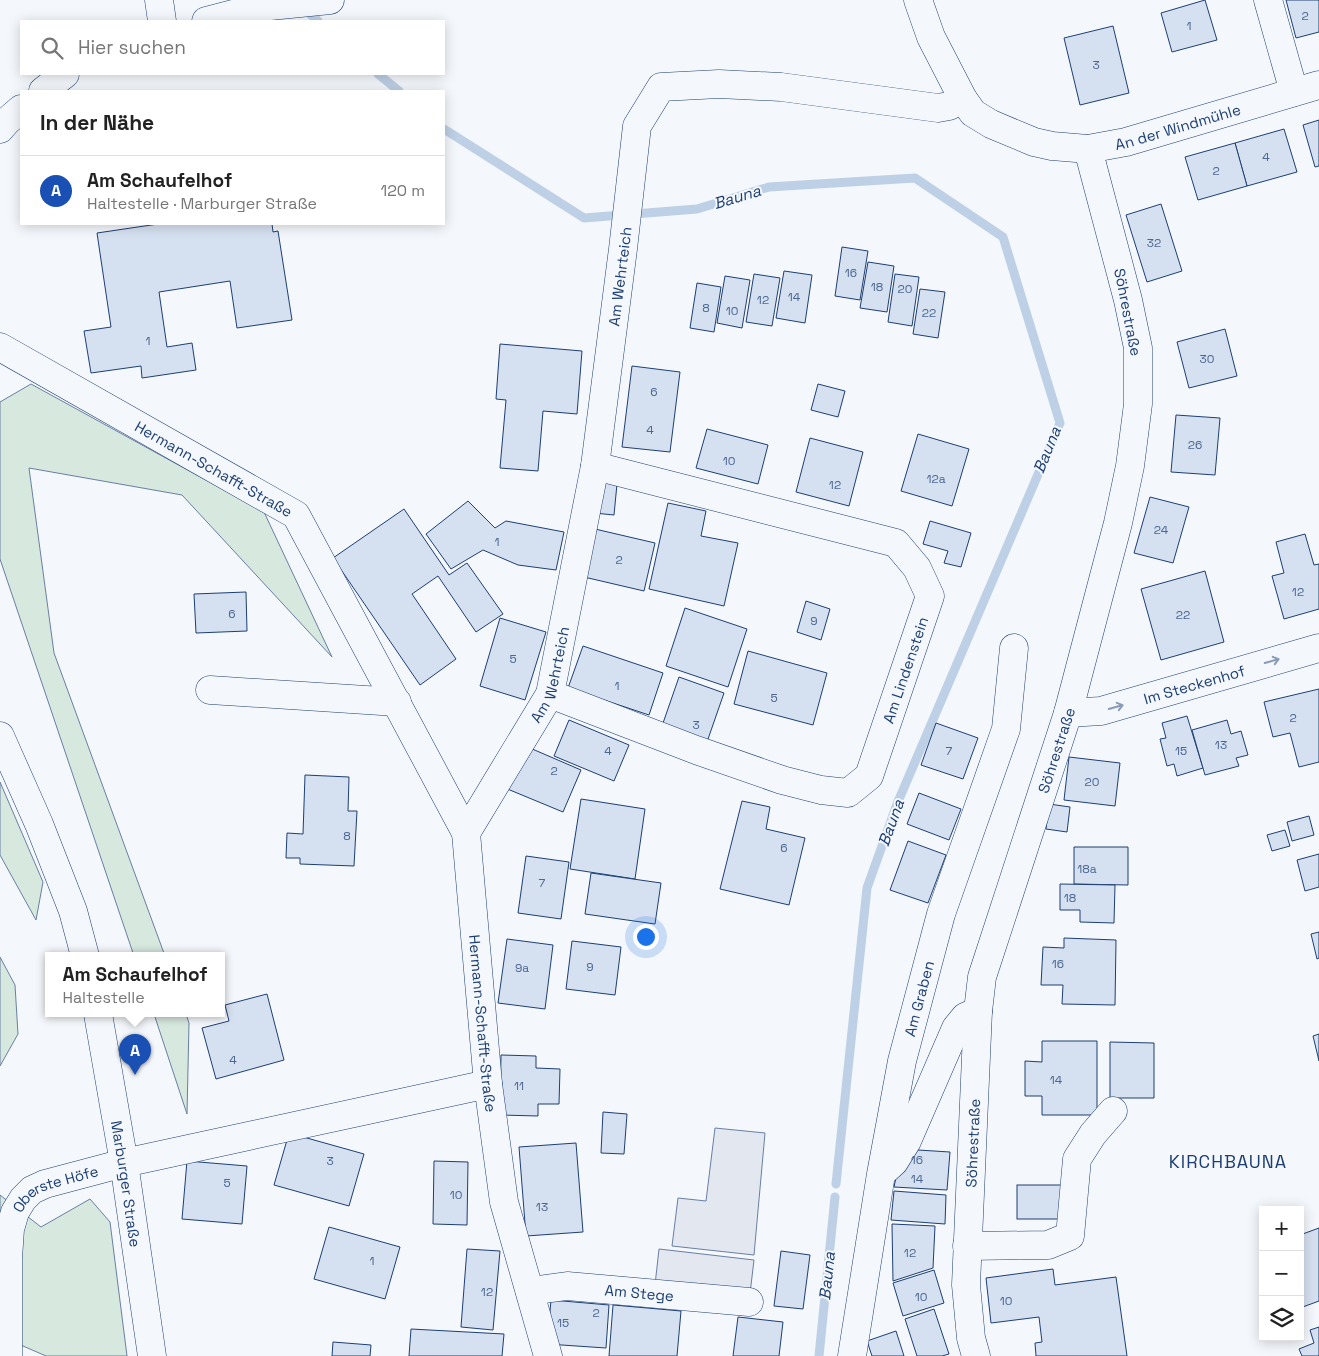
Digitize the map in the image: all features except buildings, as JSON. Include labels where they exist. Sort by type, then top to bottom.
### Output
[{"type":"street","points":[[159,0],[162,20]]},
{"type":"street","points":[[210,20],[260,7],[330,0]]},
{"type":"street","points":[[918,0],[931,37],[963,99]]},
{"type":"street","points":[[1268,0],[1306,89]]},
{"type":"street","points":[[44,90],[64,75]]},
{"type":"street","name":"Am Wehrteich","points":[[466,833],[550,694],[594,466],[623,250],[637,126],[661,87],[719,84],[781,87],[938,108],[949,106],[963,99]]},
{"type":"street","name":"An der Windmühle","points":[[963,99],[973,113],[991,124],[1034,142],[1052,146],[1088,149],[1126,142],[1306,89]]},
{"type":"street","points":[[0,129],[20,110]]},
{"type":"street","name":"Söhrestraße","points":[[976,1356],[971,1338],[966,1286],[978,1011],[982,977],[1068,713],[1118,523],[1130,466],[1138,404],[1138,348],[1128,300],[1088,149]]},
{"type":"street","name":"Hermann-Schafft-Straße","points":[[0,347],[296,515],[466,833],[488,1084],[504,1202],[530,1291],[540,1334],[548,1356]]},
{"type":"street","name":"Am Lindenstein","points":[[550,694],[696,750],[782,780],[821,790],[848,793],[869,776],[930,596],[917,568],[896,543],[594,466]]},
{"type":"street","name":"Am Graben","points":[[852,1356],[881,1174],[902,1061],[941,914],[1006,729],[1014,648]]},
{"type":"street","name":"Im Steckenhof","points":[[1068,713],[1101,711],[1319,648]]},
{"type":"street","points":[[210,690],[396,702]]},
{"type":"street","points":[[0,736],[39,824],[73,911],[84,952]]},
{"type":"street","points":[[881,1174],[894,1162],[907,1141],[956,1028],[965,1017],[978,1011]]},
{"type":"street","name":"Marburger Straße","points":[[99,1017],[124,1163],[152,1356]]},
{"type":"street","name":"Oberste Höfe","points":[[8,1356],[8,1258],[10,1230],[15,1212],[23,1199],[32,1190],[45,1184],[124,1163],[488,1084]]},
{"type":"street","points":[[967,1246],[1048,1245],[1070,1236],[1077,1159],[1093,1134],[1112,1111]]},
{"type":"street","name":"Am Stege","points":[[530,1291],[567,1286],[749,1302]]},
{"type":"shaded area","points":[[31,384],[264,512],[332,657],[182,495],[29,468],[54,653],[164,952],[133,952],[0,559],[0,402]]},
{"type":"shaded area","points":[[0,782],[43,882],[36,920],[0,855]]},
{"type":"shaded area","points":[[0,957],[15,985],[18,1034],[0,1066]]},
{"type":"shaded area","points":[[155,1017],[187,1017],[189,1023],[187,1114]]},
{"type":"shaded area","points":[[715,1128],[765,1133],[754,1255],[672,1246],[678,1198],[706,1201]]},
{"type":"shaded area","points":[[0,1195],[41,1227],[90,1199],[110,1222],[127,1356],[46,1356],[0,1336]]},
{"type":"shaded area","points":[[659,1249],[754,1260],[749,1302],[654,1294]]},
{"type":"waterway","name":"Bauna","points":[[303,8],[317,20]]},
{"type":"waterway","name":"Bauna","points":[[379,75],[398,90]]},
{"type":"waterway","name":"Bauna","points":[[445,130],[584,218],[697,209],[769,187],[915,178],[1003,237],[1060,423],[897,804],[867,888],[836,1184]]},
{"type":"waterway","name":"Bauna","points":[[819,1356],[835,1197]]},
{"type":"place","name":"Am Schaufelhof","points":[[135,1075]]},
{"type":"district","name":"KIRCHBAUNA","points":[[1228,1161]]}]
